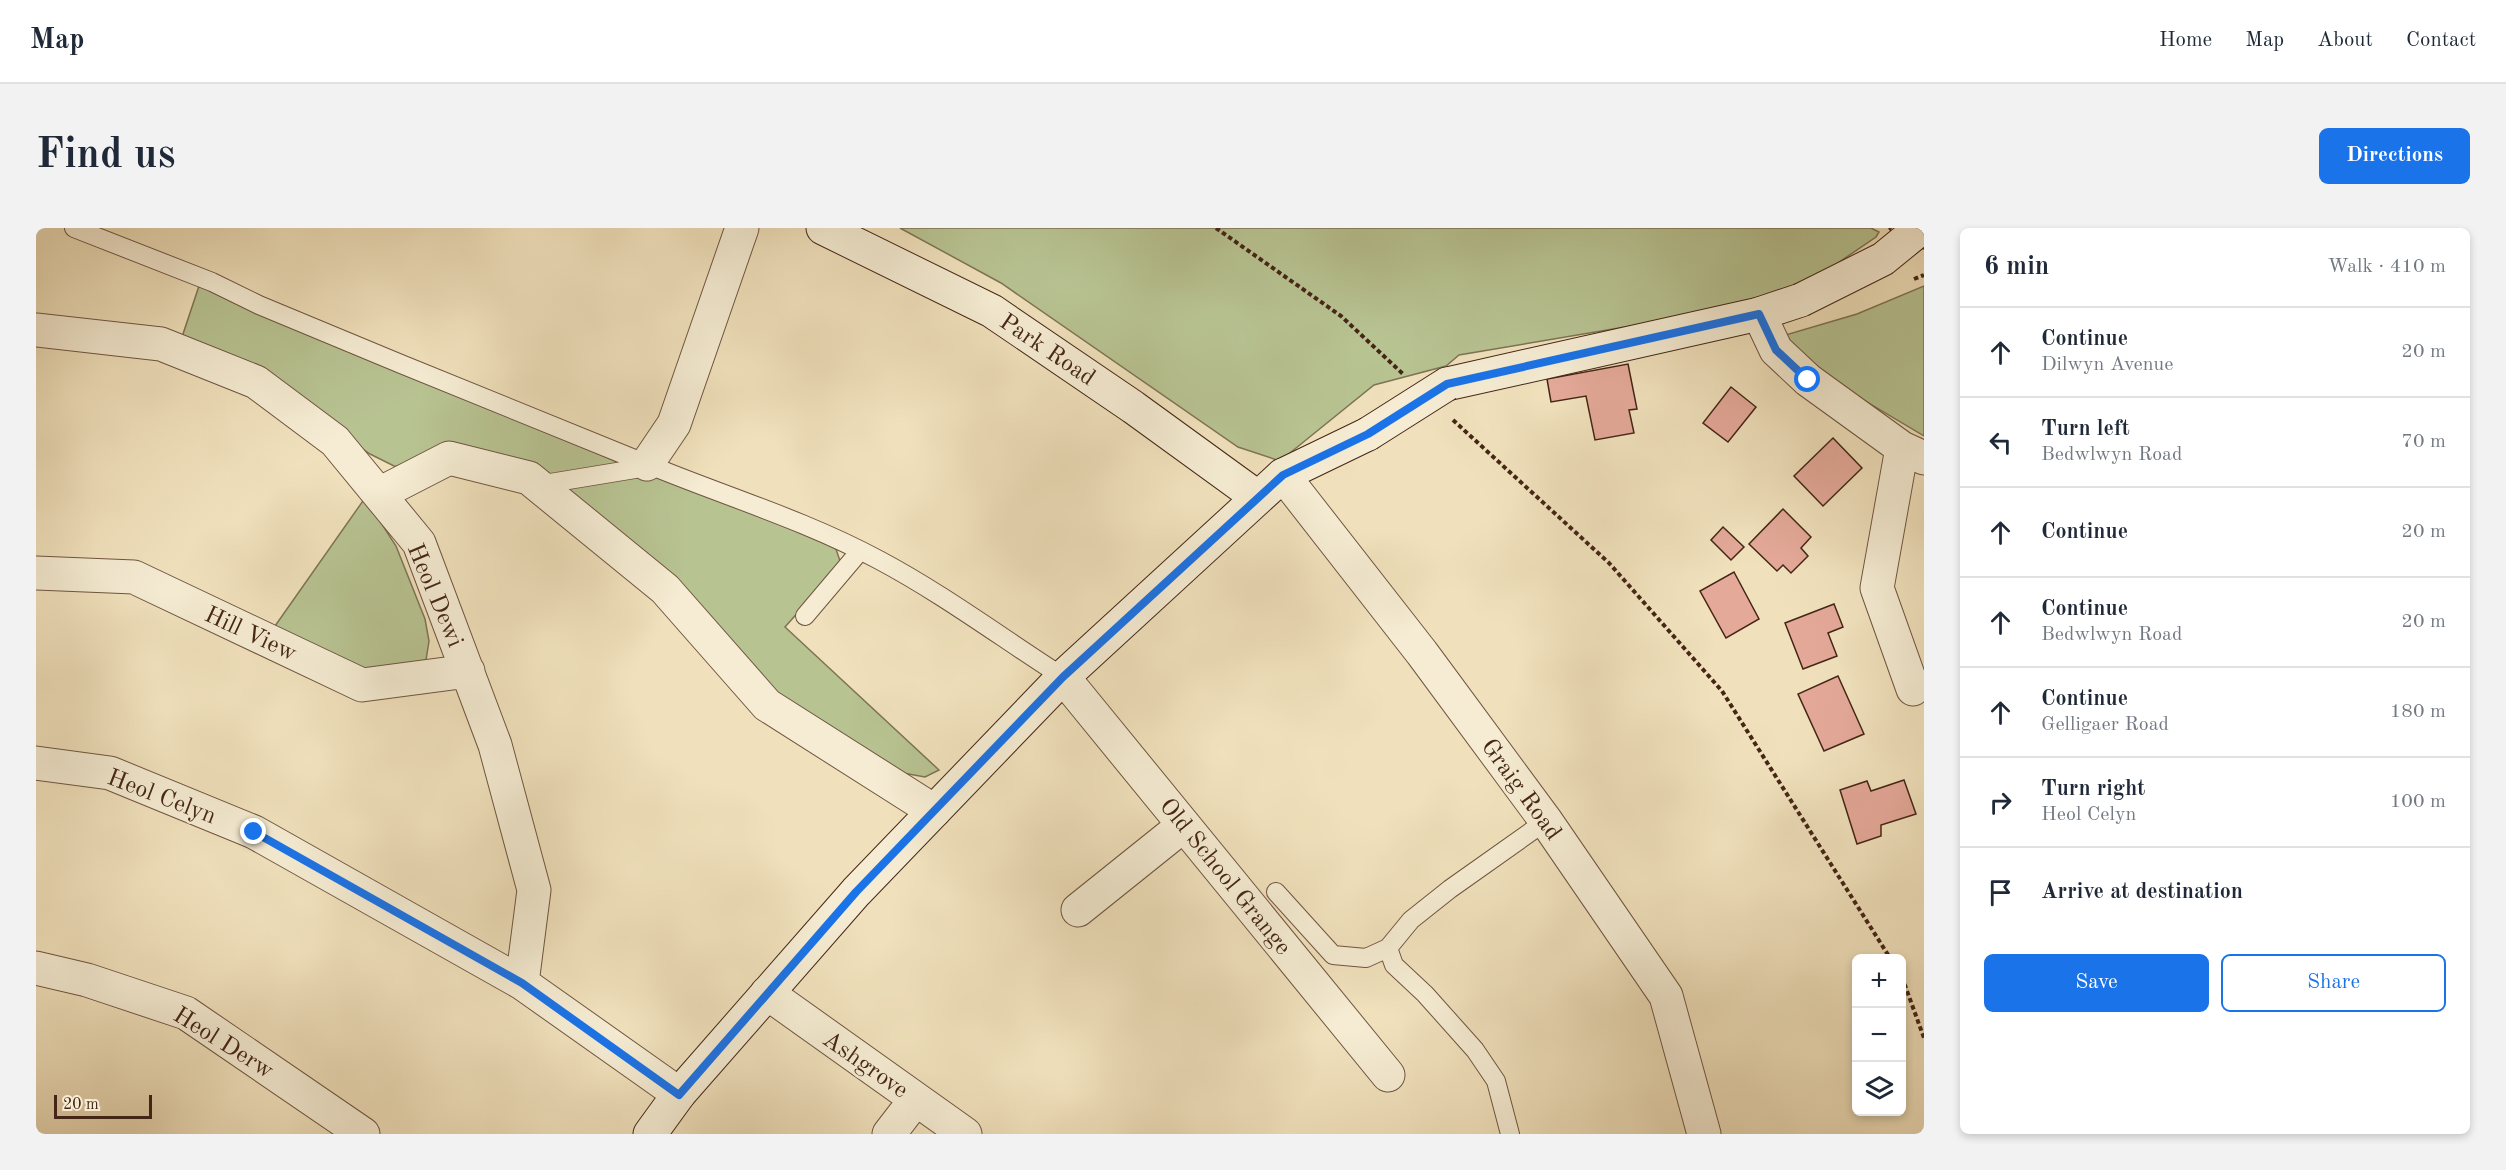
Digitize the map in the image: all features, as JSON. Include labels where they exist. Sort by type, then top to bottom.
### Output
[{"type":"street","points":[[647,465],[674,424],[742,228]]},
{"type":"street","name":"Park Road","points":[[822,228],[992,311],[1133,407],[1257,497]]},
{"type":"street","points":[[650,1134],[679,1095],[856,892],[1063,677],[1283,475],[1446,399],[1759,314],[1801,300],[1883,259],[1921,228]]},
{"type":"street","points":[[1759,314],[1776,350],[1808,380],[1913,453],[1877,588],[1913,689]]},
{"type":"street","name":"Heol Dewi","points":[[36,330],[161,344],[255,382],[335,441],[419,543],[495,745],[534,890],[522,983]]},
{"type":"street","points":[[379,494],[449,458],[529,478],[665,589],[767,705],[934,811]]},
{"type":"street","name":"Graig Road","points":[[1283,475],[1422,653],[1546,821],[1666,996],[1704,1134]]},
{"type":"street","name":"Hill View","points":[[36,573],[134,576],[362,685],[468,671]]},
{"type":"street","name":"Old School Grange","points":[[1063,677],[1388,1075]]},
{"type":"street","name":"Heol Celyn","points":[[36,763],[110,773],[254,832],[522,983],[679,1095]]},
{"type":"street","points":[[1078,910],[1184,825]]},
{"type":"street","name":"Heol Derw","points":[[36,968],[87,980],[186,1012],[363,1134]]},
{"type":"street","name":"Ashgrove","points":[[767,993],[965,1134]]},
{"type":"street","points":[[890,1134],[916,1099]]},
{"type":"lane","points":[[75,228],[212,282],[260,305],[647,465],[817,530],[860,551],[939,596],[1063,677]]},
{"type":"lane","points":[[538,485],[647,465]]},
{"type":"lane","points":[[805,616],[860,551]]},
{"type":"lane","points":[[1276,892],[1333,955],[1366,958],[1388,948],[1411,920],[1546,821]]},
{"type":"lane","points":[[1388,948],[1394,965],[1475,1050],[1496,1081],[1510,1134]]},
{"type":"path","points":[[1216,228],[1341,316],[1411,381]]},
{"type":"path","points":[[1446,399],[1609,563],[1722,691],[1887,954]]},
{"type":"path","points":[[1906,988],[1924,1038]]},
{"type":"green space","points":[[900,228],[1871,228],[1879,232],[1876,237],[1832,267],[1795,286],[1743,302],[1696,315],[1459,355],[1446,366],[1374,385],[1280,461],[1238,447],[1001,283]]},
{"type":"green space","points":[[199,286],[459,391],[626,466],[813,534],[836,549],[841,564],[785,627],[939,770],[925,777],[903,773],[808,724],[533,473],[394,466],[370,454],[262,379],[182,337]]},
{"type":"green space","points":[[1924,286],[1924,436],[1823,376],[1782,336],[1857,314]]},
{"type":"green space","points":[[365,498],[396,546],[425,619],[429,641],[426,660],[413,674],[377,679],[268,636]]},
{"type":"building","points":[[1628,364],[1637,409],[1629,410],[1634,433],[1595,440],[1586,396],[1551,402],[1547,379]]},
{"type":"building","points":[[1731,387],[1756,407],[1728,442],[1703,423]]},
{"type":"building","points":[[1833,438],[1862,468],[1823,506],[1794,476]]},
{"type":"building","points":[[1783,509],[1811,537],[1801,548],[1808,556],[1791,573],[1783,565],[1777,571],[1749,544]]},
{"type":"building","points":[[1723,527],[1744,547],[1731,560],[1711,540]]},
{"type":"building","points":[[1734,572],[1759,619],[1726,638],[1700,591]]},
{"type":"building","points":[[1834,604],[1843,627],[1828,633],[1837,656],[1803,669],[1785,623]]},
{"type":"building","points":[[1838,676],[1864,734],[1824,751],[1798,694]]},
{"type":"building","points":[[1904,780],[1916,814],[1881,825],[1881,836],[1857,844],[1840,790],[1867,781],[1871,791]]},
{"type":"railway","points":[[1892,228],[1924,246]]},
{"type":"route","points":[[254,832],[522,983],[679,1095],[856,892],[1063,677],[1283,475],[1368,434],[1447,384],[1759,314],[1776,350],[1808,380]]}]
